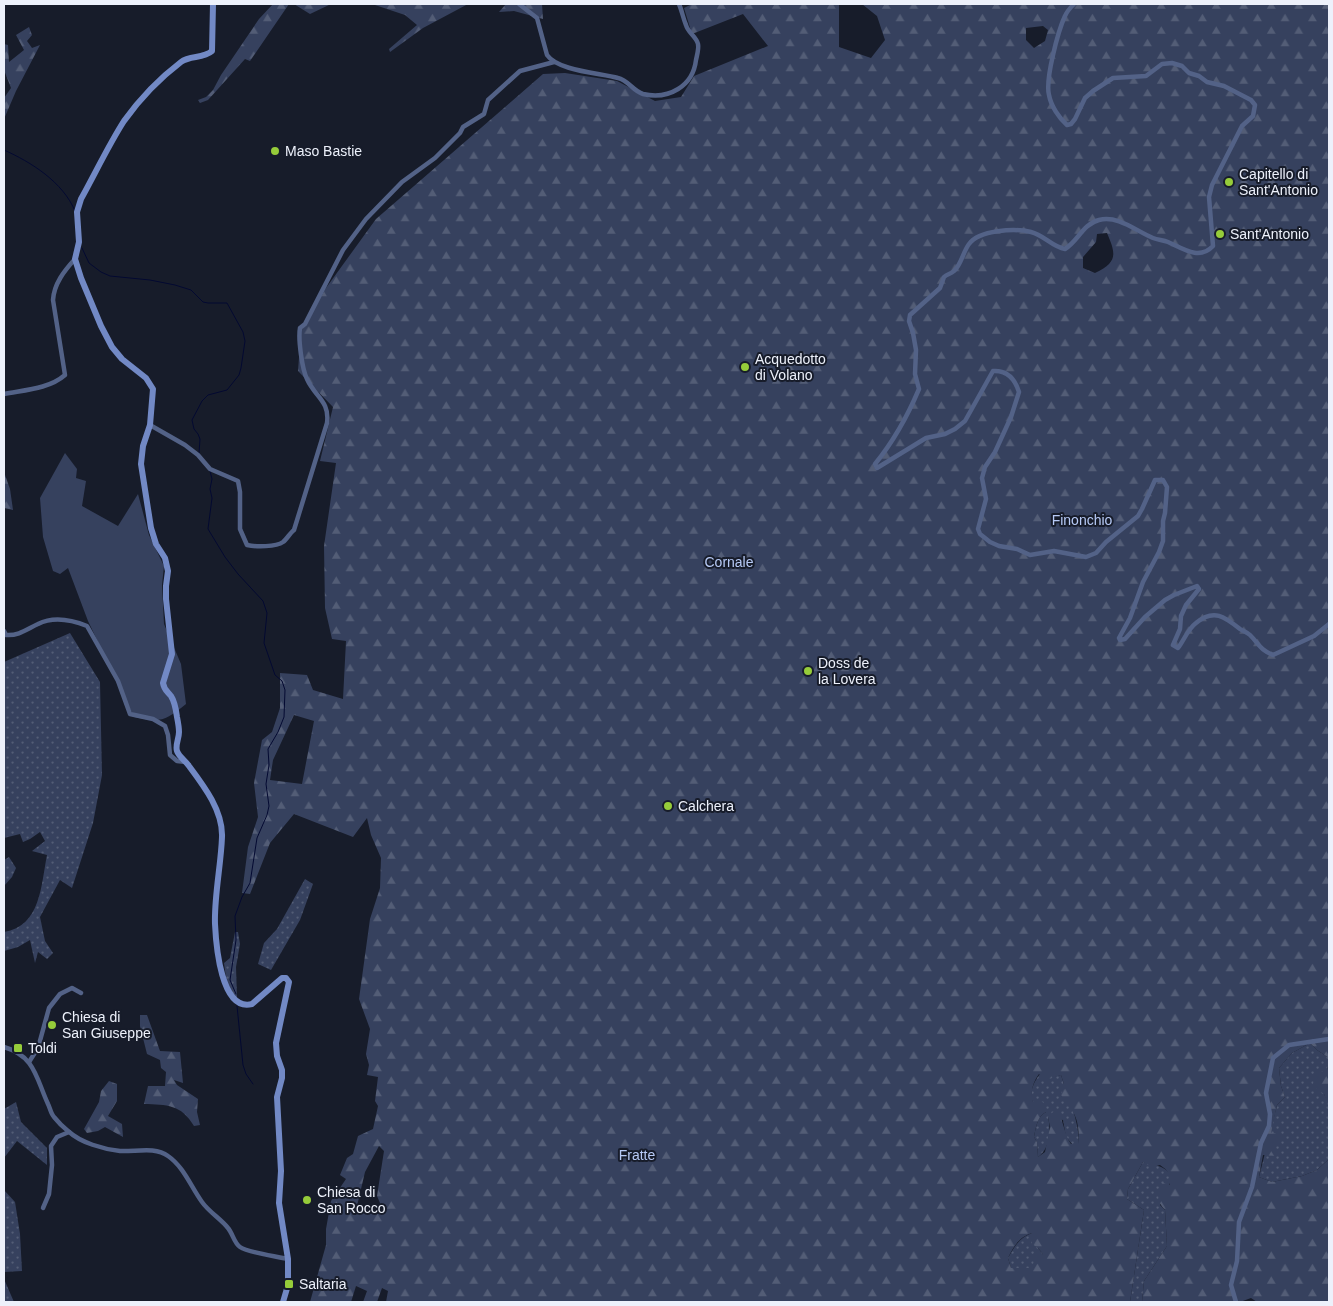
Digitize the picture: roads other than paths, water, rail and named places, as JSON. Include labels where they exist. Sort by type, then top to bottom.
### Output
[{"type":"street","points":[[4,394],[36,389],[65,376],[55,314],[54,292],[59,280],[75,259],[80,242],[78,212],[80,199],[124,121],[144,97],[182,61],[194,57],[207,56],[212,51],[213,4]]},
{"type":"street","points":[[519,4],[537,18],[547,55],[554,62],[598,75],[620,78],[627,82],[631,88],[644,94],[676,91],[683,87],[692,76],[696,67],[698,45],[686,26],[684,14],[679,4]]},
{"type":"street","points":[[1074,4],[1065,14],[1051,62],[1048,84],[1049,96],[1059,117],[1067,125],[1075,120],[1085,98],[1093,90],[1113,78],[1146,76],[1162,64],[1172,63],[1182,66],[1189,73],[1199,76],[1207,82],[1224,86],[1251,100],[1255,105],[1253,116],[1242,126],[1212,185],[1209,197],[1213,246],[1210,250],[1204,252],[1184,251],[1112,218],[1090,224],[1065,249],[1051,244],[1039,234],[1029,231],[990,233],[977,237],[969,244],[953,272],[944,277],[940,288],[910,315],[908,321],[913,333],[916,350],[915,374],[919,389],[901,425],[885,452],[875,464],[877,468],[926,438],[945,434],[955,429],[965,421],[993,371],[1004,372],[1013,378],[1019,392],[1011,417],[995,452],[985,467],[982,478],[986,499],[978,528],[980,534],[990,542],[999,546],[1017,549],[1030,555],[1054,551],[1086,557],[1096,553],[1106,542],[1138,516],[1155,480],[1163,480],[1167,487],[1163,541],[1155,561],[1143,582],[1130,618],[1119,638],[1120,640],[1126,639],[1145,617],[1165,600],[1198,586],[1199,589],[1186,605],[1181,616],[1180,629],[1173,645],[1178,648],[1195,623],[1215,614],[1233,622],[1249,634],[1263,651],[1272,655],[1314,636],[1329,624]]},
{"type":"street","points":[[150,425],[198,454],[210,469],[238,481],[240,492],[240,529],[247,545],[257,547],[285,541],[294,530],[327,424],[328,414],[325,404],[313,389],[304,371],[299,336],[300,328],[305,324],[343,250],[366,219],[392,191],[435,158],[464,127],[484,114],[488,100],[513,77],[520,71],[554,62]]},
{"type":"street","points":[[75,259],[101,326],[112,347],[132,368],[146,378],[153,389],[150,425],[143,446],[141,464],[151,528],[156,544],[165,558],[168,571],[166,599],[172,654],[163,683],[164,688],[171,695],[178,719],[179,731],[176,747],[178,753],[217,808],[222,827],[215,924],[225,984],[235,1001],[239,1004],[247,1005],[257,1000],[282,978],[286,978],[289,982],[276,1043],[282,1078],[277,1097],[281,1171],[279,1203],[289,1256],[288,1285],[283,1302]]},
{"type":"street","points":[[4,631],[6,635],[15,636],[47,620],[72,620],[88,626],[118,681],[130,714],[153,719],[165,726],[170,755],[177,761],[186,762]]},
{"type":"street","points":[[29,1062],[38,1048],[46,1016],[54,1001],[60,994],[72,988],[81,993]]},
{"type":"street","points":[[1236,1302],[1231,1285],[1237,1262],[1240,1222],[1252,1187],[1261,1142],[1269,1126],[1270,1114],[1266,1093],[1273,1058],[1289,1045],[1329,1039]]},
{"type":"street","points":[[4,1047],[20,1054],[29,1062],[36,1072],[40,1088],[53,1117],[69,1132],[91,1144],[108,1149],[120,1151],[148,1150],[168,1155],[187,1177],[202,1202],[230,1230],[238,1246],[242,1249],[289,1256]]},
{"type":"street","points":[[43,1208],[49,1194],[52,1166],[51,1146],[57,1138],[69,1132]]},
{"type":"waterway","points":[[4,150],[45,174],[63,191],[75,211]]},
{"type":"waterway","points":[[82,248],[89,263],[110,276],[150,280],[175,285],[191,290],[203,302],[227,303],[243,332],[245,341],[241,368],[239,375],[227,390],[208,395],[202,401],[192,420],[194,429],[200,439],[199,453]]},
{"type":"waterway","points":[[210,471],[212,498],[208,529],[225,557],[263,601],[267,613],[264,643],[275,675],[282,681],[285,690],[284,717],[268,749],[269,765],[266,784],[269,806],[257,838],[250,883],[235,916],[236,940],[230,980],[236,994]]},
{"type":"waterway","points":[[237,1006],[243,1065],[246,1074],[253,1084]]},
{"type":"place","name":"Maso Bastie","points":[[275,151]]},
{"type":"place","name":"Capitello di Sant'Antonio","points":[[1229,182]]},
{"type":"place","name":"Sant'Antonio","points":[[1220,234]]},
{"type":"place","name":"Acquedotto di Volano","points":[[745,367]]},
{"type":"place","name":"Doss de la Lovera","points":[[808,671]]},
{"type":"place","name":"Calchera","points":[[668,806]]},
{"type":"place","name":"Chiesa di San Giuseppe","points":[[52,1025]]},
{"type":"place","name":"Toldi","points":[[18,1048]]},
{"type":"place","name":"Chiesa di San Rocco","points":[[307,1200]]},
{"type":"place","name":"Saltaria","points":[[289,1284]]},
{"type":"park label","name":"Finonchio","points":[[1082,520]]},
{"type":"park label","name":"Cornale","points":[[729,562]]},
{"type":"park label","name":"Fratte","points":[[637,1155]]}]
